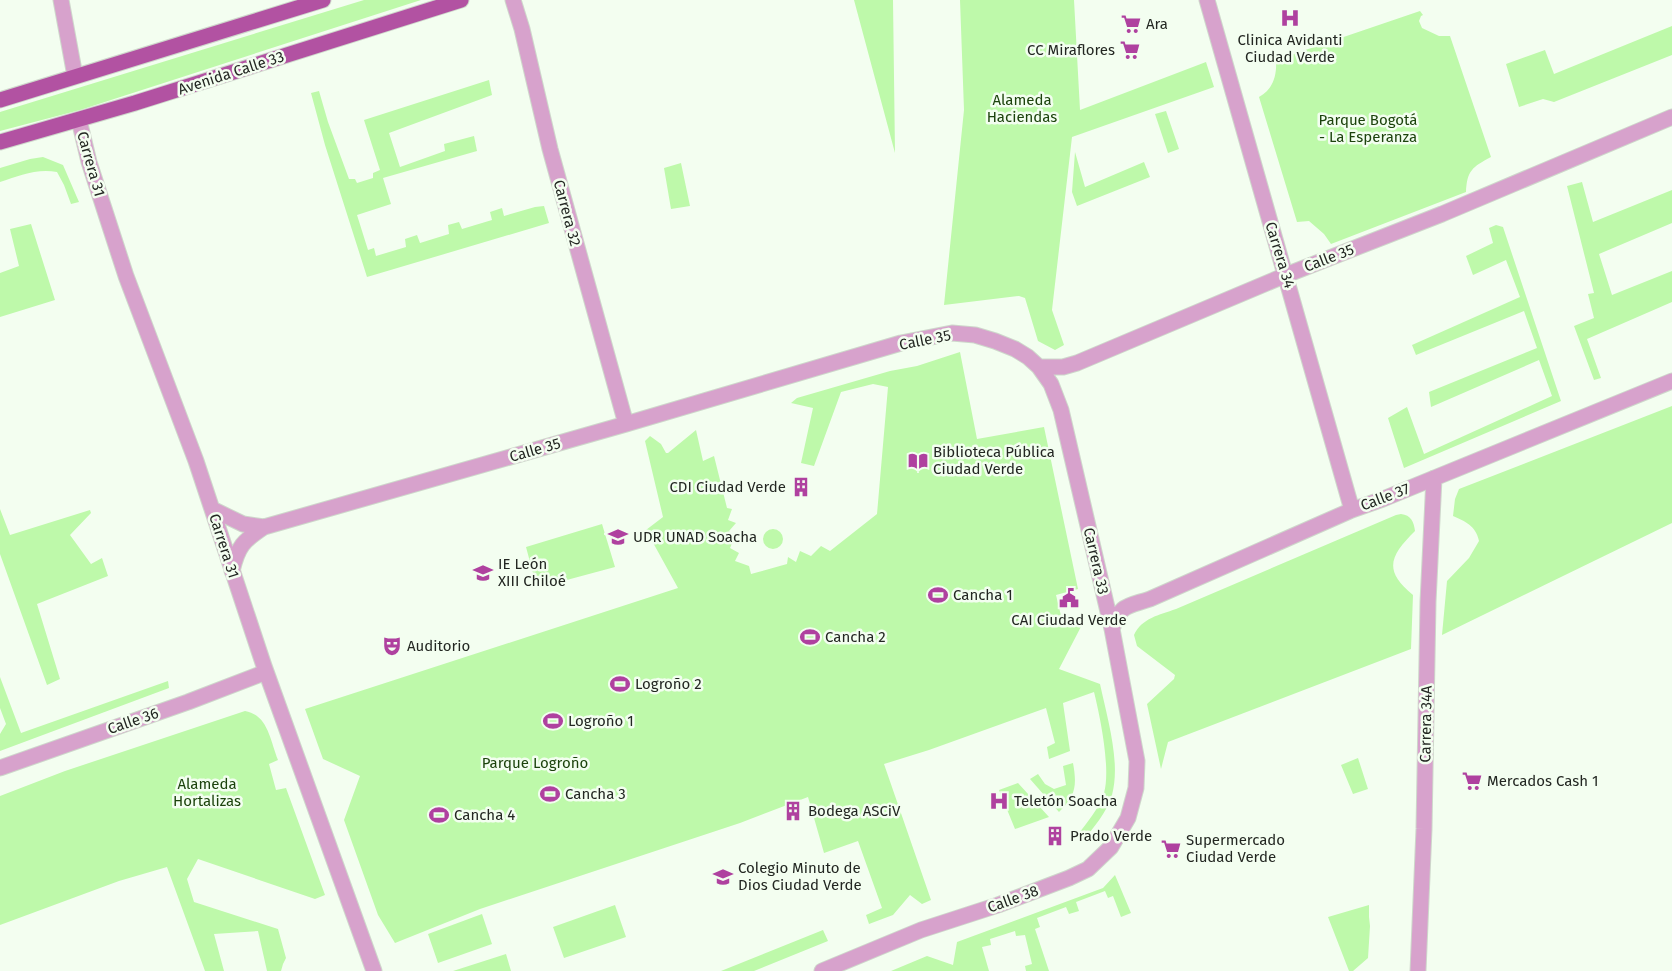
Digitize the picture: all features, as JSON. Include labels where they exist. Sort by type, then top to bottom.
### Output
[{"type":"main road","points":[[0,100],[323,0]]},
{"type":"main road","name":"Avenida Calle 33","points":[[0,142],[79,120],[461,0]]},
{"type":"street","points":[[61,0],[75,76]]},
{"type":"street","name":"Carrera 32","points":[[513,0],[522,30],[550,150],[626,424]]},
{"type":"street","name":"Carrera 34","points":[[1207,0],[1352,510]]},
{"type":"street","name":"Calle 35","points":[[232,571],[236,553],[245,540],[264,527],[626,424],[901,343],[952,333],[975,335],[1015,349],[1039,367],[1063,367],[1077,363],[1286,275],[1442,214],[1672,117]]},
{"type":"street","name":"Carrera 31","points":[[79,120],[89,162],[126,276],[196,461],[266,672],[372,964]]},
{"type":"street","name":"Carrera 33","points":[[1039,367],[1051,384],[1061,410],[1112,629],[1137,762]]},
{"type":"street","name":"Calle 37","points":[[1112,629],[1117,615],[1123,608],[1352,510],[1672,380]]},
{"type":"street","name":"Carrera 34A","points":[[1418,971],[1424,829],[1428,602],[1434,478]]},
{"type":"street","name":"Calle 35","points":[[212,508],[243,524],[264,527]]},
{"type":"street","name":"Calle 36","points":[[0,768],[188,702],[266,672]]},
{"type":"street","name":"Calle 38","points":[[822,971],[921,930],[998,905],[1088,869],[1111,846],[1128,818],[1136,788],[1137,762]]},
{"type":"street","points":[[372,964],[383,971]]},
{"type":"green space","points":[[364,0],[421,0],[80,110],[0,131],[0,112]]},
{"type":"green space","points":[[854,0],[893,0],[895,153]]},
{"type":"green space","name":"Alameda Haciendas","points":[[960,0],[1074,0],[1080,110],[1206,62],[1214,87],[1072,137],[1052,310],[1064,345],[1055,350],[1038,341],[1025,298],[1019,296],[944,305],[964,110]]},
{"type":"green space","name":"Parque Bogotá - La Esperanza","points":[[1420,11],[1423,15],[1419,21],[1422,28],[1439,36],[1450,36],[1491,157],[1475,167],[1469,174],[1466,192],[1331,244],[1324,234],[1309,221],[1297,222],[1259,97],[1268,90],[1273,82],[1276,60]]},
{"type":"green space","points":[[1672,26],[1672,55],[1554,102],[1543,99],[1519,107],[1506,64],[1545,50],[1554,74]]},
{"type":"green space","points":[[489,80],[492,95],[389,133],[400,167],[445,151],[444,144],[474,136],[477,151],[383,178],[391,204],[357,215],[368,250],[374,248],[376,256],[406,247],[405,239],[417,235],[420,243],[449,234],[448,225],[459,222],[462,229],[492,220],[490,212],[502,208],[504,216],[544,206],[549,223],[367,277],[325,145],[311,93],[319,91],[349,179],[355,179],[357,183],[373,178],[373,173],[380,170],[364,120]]},
{"type":"green space","points":[[1166,111],[1179,149],[1168,153],[1155,114]]},
{"type":"green space","points":[[1075,152],[1085,187],[1144,162],[1150,177],[1077,206],[1072,192]]},
{"type":"green space","points":[[43,157],[63,165],[79,202],[71,204],[57,172],[35,172],[0,182],[0,168]]},
{"type":"green space","points":[[681,163],[690,206],[671,209],[664,168]]},
{"type":"green space","points":[[1582,182],[1593,222],[1672,190],[1672,223],[1599,254],[1612,295],[1672,271],[1672,302],[1587,339],[1601,378],[1594,380],[1574,326],[1594,318],[1588,294],[1594,293],[1567,186]]},
{"type":"green space","points":[[31,224],[55,300],[0,317],[0,273],[19,266],[10,229]]},
{"type":"green space","points":[[1496,225],[1503,227],[1561,401],[1404,468],[1388,418],[1407,407],[1424,454],[1552,396],[1539,360],[1431,407],[1429,392],[1537,348],[1524,311],[1416,355],[1412,345],[1520,297],[1506,260],[1473,275],[1466,256],[1493,243],[1489,228]]},
{"type":"green space","name":"Parque Logroño","points":[[960,352],[977,439],[1044,427],[1078,589],[1056,595],[1063,624],[1085,619],[1059,669],[1100,684],[1114,754],[1114,782],[1110,802],[1083,842],[1077,836],[1099,804],[1106,783],[1104,742],[1094,692],[1063,703],[1070,751],[1049,759],[1047,747],[1055,743],[1046,708],[884,764],[931,900],[922,904],[910,895],[893,915],[869,924],[866,915],[882,908],[858,841],[824,853],[808,797],[740,823],[480,909],[395,943],[378,915],[344,820],[360,776],[323,759],[305,709],[678,588],[646,530],[663,517],[645,441],[650,436],[661,444],[666,453],[668,453],[696,430],[703,461],[714,456],[727,508],[732,509],[728,520],[736,523],[729,531],[735,537],[730,548],[739,553],[735,561],[749,566],[751,574],[787,564],[788,557],[796,562],[800,551],[811,556],[821,546],[830,551],[877,514],[888,387],[873,384],[841,392],[814,466],[801,463],[813,408],[791,403],[797,398],[890,371],[917,366]]},
{"type":"green space","points":[[1672,406],[1672,523],[1442,635],[1447,581],[1469,558],[1479,541],[1473,528],[1466,522],[1453,516],[1455,499],[1459,489]]},
{"type":"green space","points":[[0,509],[10,535],[90,510],[91,513],[70,535],[91,564],[102,558],[108,576],[37,604],[60,679],[47,685],[0,554]]},
{"type":"green space","points":[[1401,514],[1411,520],[1415,531],[1400,548],[1393,563],[1397,578],[1413,595],[1411,649],[1168,742],[1161,769],[1147,704],[1174,679],[1175,675],[1137,646],[1134,635],[1137,629],[1157,615],[1176,609]]},
{"type":"green space","points":[[602,524],[615,567],[537,588],[526,547]]},
{"type":"green space","points":[[773,529],[780,532],[783,539],[780,546],[773,549],[766,546],[763,539],[766,532]]},
{"type":"green space","points":[[0,677],[21,733],[168,681],[169,688],[0,751],[0,734],[6,724],[0,708]]},
{"type":"green space","name":"Alameda Hortalizas","points":[[245,711],[253,713],[259,718],[267,730],[278,760],[269,764],[276,790],[286,788],[325,895],[315,899],[198,859],[187,879],[194,902],[278,929],[286,958],[281,971],[267,971],[258,931],[214,934],[224,971],[205,971],[167,867],[119,881],[0,925],[0,796],[65,771]]},
{"type":"green space","points":[[1358,758],[1368,789],[1353,794],[1341,765]]},
{"type":"green space","points":[[1073,763],[1074,790],[1069,801],[1059,812],[1030,779],[1038,774],[1045,784],[1054,789],[1066,785],[1063,766]]},
{"type":"green space","points":[[1018,783],[1049,817],[1015,829],[999,790]]},
{"type":"green space","points":[[1115,875],[1131,913],[1121,917],[1113,896],[1108,898],[1105,891],[1076,902],[1079,911],[1069,914],[1066,907],[1037,918],[1040,927],[1035,929],[1049,971],[1026,971],[1025,966],[1032,964],[1025,935],[1016,936],[1015,931],[990,939],[991,945],[982,947],[989,971],[891,971],[927,956],[953,965],[957,942],[1103,888]]},
{"type":"green space","points":[[615,905],[626,937],[564,958],[553,927]]},
{"type":"green space","points":[[1369,905],[1368,958],[1353,971],[1349,971],[1328,917]]},
{"type":"green space","points":[[482,914],[492,944],[438,963],[428,934]]},
{"type":"green space","points":[[823,930],[828,941],[754,971],[721,971]]},
{"type":"green space","points":[[506,954],[511,971],[453,971]]},
{"type":"place","name":"Clinica Avidanti Ciudad Verde","points":[[1290,18]]},
{"type":"place","name":"Ara","points":[[1131,24]]},
{"type":"place","name":"CC Miraflores","points":[[1130,50]]},
{"type":"place","name":"Biblioteca Pública Ciudad Verde","points":[[918,461]]},
{"type":"place","name":"CDI Ciudad Verde","points":[[801,487]]},
{"type":"place","name":"UDR UNAD Soacha","points":[[618,537]]},
{"type":"place","name":"IE León XIII Chiloé","points":[[483,573]]},
{"type":"place","name":"Cancha 1","points":[[938,595]]},
{"type":"place","name":"CAI Ciudad Verde","points":[[1069,598]]},
{"type":"place","name":"Cancha 2","points":[[810,637]]},
{"type":"place","name":"Auditorio","points":[[392,646]]},
{"type":"place","name":"Logroño 2","points":[[620,684]]},
{"type":"place","name":"Logroño 1","points":[[553,721]]},
{"type":"place","name":"Mercados Cash 1","points":[[1472,781]]},
{"type":"place","name":"Cancha 3","points":[[550,794]]},
{"type":"place","name":"Teletón Soacha","points":[[999,801]]},
{"type":"place","name":"Bodega ASCiV","points":[[793,811]]},
{"type":"place","name":"Cancha 4","points":[[439,815]]},
{"type":"place","name":"Prado Verde","points":[[1055,836]]},
{"type":"place","name":"Supermercado Ciudad Verde","points":[[1171,849]]},
{"type":"place","name":"Colegio Minuto de Dios Ciudad Verde","points":[[723,877]]}]
